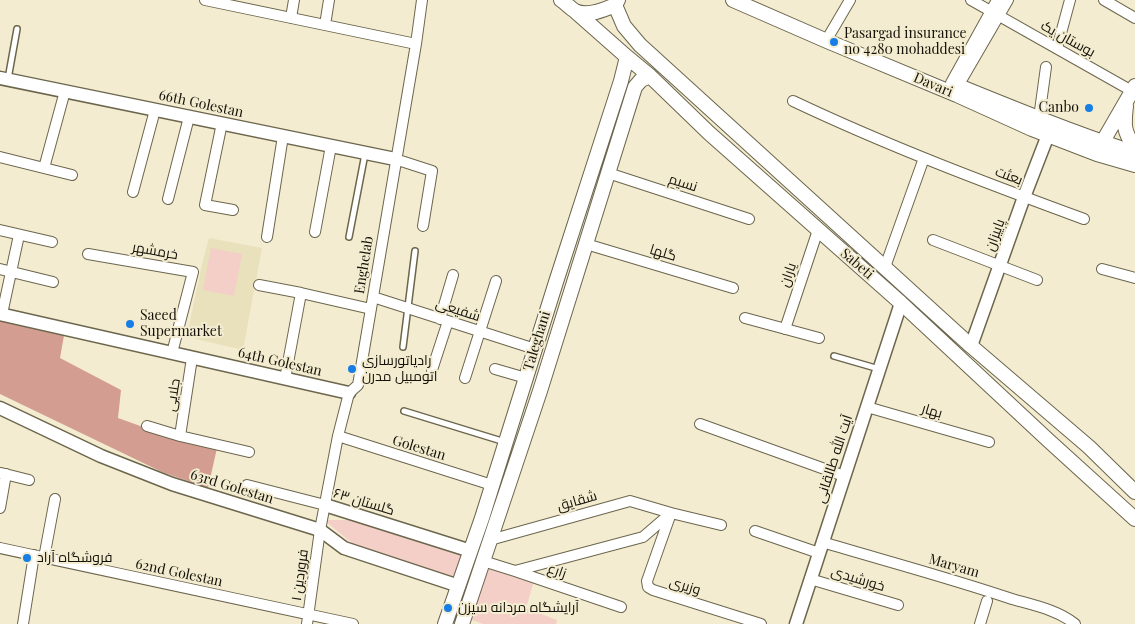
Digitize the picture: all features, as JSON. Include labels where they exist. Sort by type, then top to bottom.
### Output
[{"type":"main road","name":"Sabeti","points":[[561,0],[650,76],[709,132],[901,303],[1135,518]]},
{"type":"main road","name":"Davari","points":[[733,0],[957,95],[1032,129],[1100,148],[1135,154]]},
{"type":"main road","name":"Davari","points":[[754,0],[830,34],[1039,118],[1135,165]]},
{"type":"main road","name":"Sabeti","points":[[616,3],[624,26],[640,44],[971,346],[1089,447],[1135,492]]},
{"type":"main road","points":[[576,12],[599,12],[616,3]]},
{"type":"main road","name":"Taleghani","points":[[445,624],[506,442],[627,57]]},
{"type":"main road","points":[[621,81],[630,79],[635,87],[642,80],[650,76]]},
{"type":"main road","name":"Taleghani","points":[[462,624],[540,391],[635,87]]},
{"type":"main road","points":[[1131,93],[1124,129],[1135,147]]},
{"type":"main road","points":[[1100,148],[1131,93]]},
{"type":"main road","points":[[813,225],[820,208]]},
{"type":"main road","points":[[813,225],[830,219]]},
{"type":"main road","points":[[1059,449],[1084,466],[1089,467],[1093,466],[1096,460],[1089,447]]},
{"type":"main road","points":[[1102,488],[1100,475],[1108,472],[1135,492]]},
{"type":"street","points":[[205,0],[416,44]]},
{"type":"street","points":[[291,18],[294,0]]},
{"type":"street","points":[[325,26],[329,0]]},
{"type":"street","name":"Enghelab","points":[[320,530],[338,436],[349,393],[358,385],[422,0]]},
{"type":"street","points":[[830,34],[850,0]]},
{"type":"street","name":"بوستان یک","points":[[972,0],[1131,93]]},
{"type":"street","points":[[995,13],[997,0]]},
{"type":"street","points":[[954,84],[995,13],[1008,0]]},
{"type":"street","points":[[1057,48],[1070,0]]},
{"type":"street","points":[[1104,0],[1135,18]]},
{"type":"street","points":[[1039,118],[1046,67]]},
{"type":"street","name":"66th Golestan","points":[[4,79],[395,159]]},
{"type":"street","points":[[44,168],[65,91]]},
{"type":"street","name":"بعثت","points":[[793,101],[924,158],[1084,219]]},
{"type":"street","points":[[133,192],[155,110]]},
{"type":"street","points":[[168,199],[189,117]]},
{"type":"street","points":[[222,123],[205,205],[233,210]]},
{"type":"street","name":"پاییزان","points":[[971,346],[1048,135]]},
{"type":"street","points":[[266,237],[283,136]]},
{"type":"street","points":[[315,232],[331,146]]},
{"type":"street","points":[[0,157],[72,175]]},
{"type":"street","points":[[885,267],[924,158]]},
{"type":"street","points":[[395,159],[432,171],[423,226]]},
{"type":"street","name":"نسیم","points":[[608,173],[750,219]]},
{"type":"street","name":"یاران","points":[[785,329],[813,225]]},
{"type":"street","points":[[0,230],[52,242]]},
{"type":"street","points":[[1,314],[19,235]]},
{"type":"street","points":[[933,240],[1037,280]]},
{"type":"street","name":"گلها","points":[[586,244],[732,288]]},
{"type":"street","name":"خرمشهر","points":[[88,254],[193,272],[172,353]]},
{"type":"street","points":[[0,269],[53,282]]},
{"type":"street","points":[[1102,269],[1135,278]]},
{"type":"street","points":[[432,370],[453,276]]},
{"type":"street","points":[[465,378],[496,281]]},
{"type":"street","points":[[259,285],[371,308]]},
{"type":"street","points":[[285,379],[301,293]]},
{"type":"street","name":"شفیعی","points":[[373,297],[535,349]]},
{"type":"street","name":"آیت الله طالقانی","points":[[796,624],[901,303]]},
{"type":"street","name":"64th Golestan","points":[[1,314],[349,393]]},
{"type":"street","points":[[745,318],[819,338]]},
{"type":"street","name":"جلایی","points":[[180,436],[192,358]]},
{"type":"street","points":[[495,369],[526,378]]},
{"type":"street","name":"بهار","points":[[867,407],[990,442]]},
{"type":"street","name":"63rd Golestan","points":[[0,408],[101,456],[172,484],[320,530],[344,548],[458,586]]},
{"type":"street","points":[[700,424],[844,476]]},
{"type":"street","name":"جلایی","points":[[147,426],[180,436],[249,452]]},
{"type":"street","name":"Golestan","points":[[338,436],[492,485]]},
{"type":"street","points":[[0,508],[3,473],[29,480]]},
{"type":"street","name":"گلستان ۶۳","points":[[247,485],[325,505],[471,551]]},
{"type":"street","points":[[44,558],[55,499]]},
{"type":"street","name":"شقایق","points":[[490,540],[630,501],[721,525]]},
{"type":"street","points":[[516,571],[643,537],[671,513]]},
{"type":"street","name":"وزیری","points":[[671,513],[648,581],[648,587],[761,624]]},
{"type":"street","name":"فروردین ۱","points":[[307,619],[320,530]]},
{"type":"street","name":"Maryam","points":[[755,531],[990,591],[1053,612],[1076,624]]},
{"type":"street","name":"62nd Golestan","points":[[0,548],[307,619],[353,624]]},
{"type":"street","points":[[23,624],[34,555]]},
{"type":"street","name":"زارع","points":[[483,561],[621,608]]},
{"type":"street","name":"خورشیدی","points":[[810,579],[898,605]]},
{"type":"street","points":[[980,624],[987,601]]},
{"type":"lane","points":[[4,79],[17,29]]},
{"type":"lane","points":[[350,237],[365,153]]},
{"type":"lane","points":[[403,347],[415,252]]},
{"type":"lane","points":[[834,356],[879,369]]},
{"type":"lane","points":[[404,411],[506,442]]},
{"type":"shaded area","points":[[209,238],[262,248],[243,350],[196,339],[188,331]]},
{"type":"shaded area","points":[[211,248],[242,254],[234,296],[203,290]]},
{"type":"shaded area","points":[[0,317],[65,330],[60,358],[121,390],[118,418],[171,437],[217,448],[208,488],[162,472],[0,394]]},
{"type":"shaded area","points":[[324,520],[359,520],[464,554],[455,580],[353,544]]},
{"type":"shaded area","points":[[488,565],[534,581],[526,608],[557,620],[556,624],[483,624],[470,619]]},
{"type":"place","name":"Pasargad insurance no 4280 mohaddesi","points":[[834,42]]},
{"type":"place","name":"Canbo","points":[[1089,108]]},
{"type":"place","name":"Saeed Supermarket","points":[[130,324]]},
{"type":"place","name":"رادیاتورسازی اتومبیل مدرن","points":[[352,369]]},
{"type":"place","name":"فروشگاه آراد","points":[[27,558]]},
{"type":"place","name":"آرایشگاه مردانه سیزن","points":[[448,608]]}]
